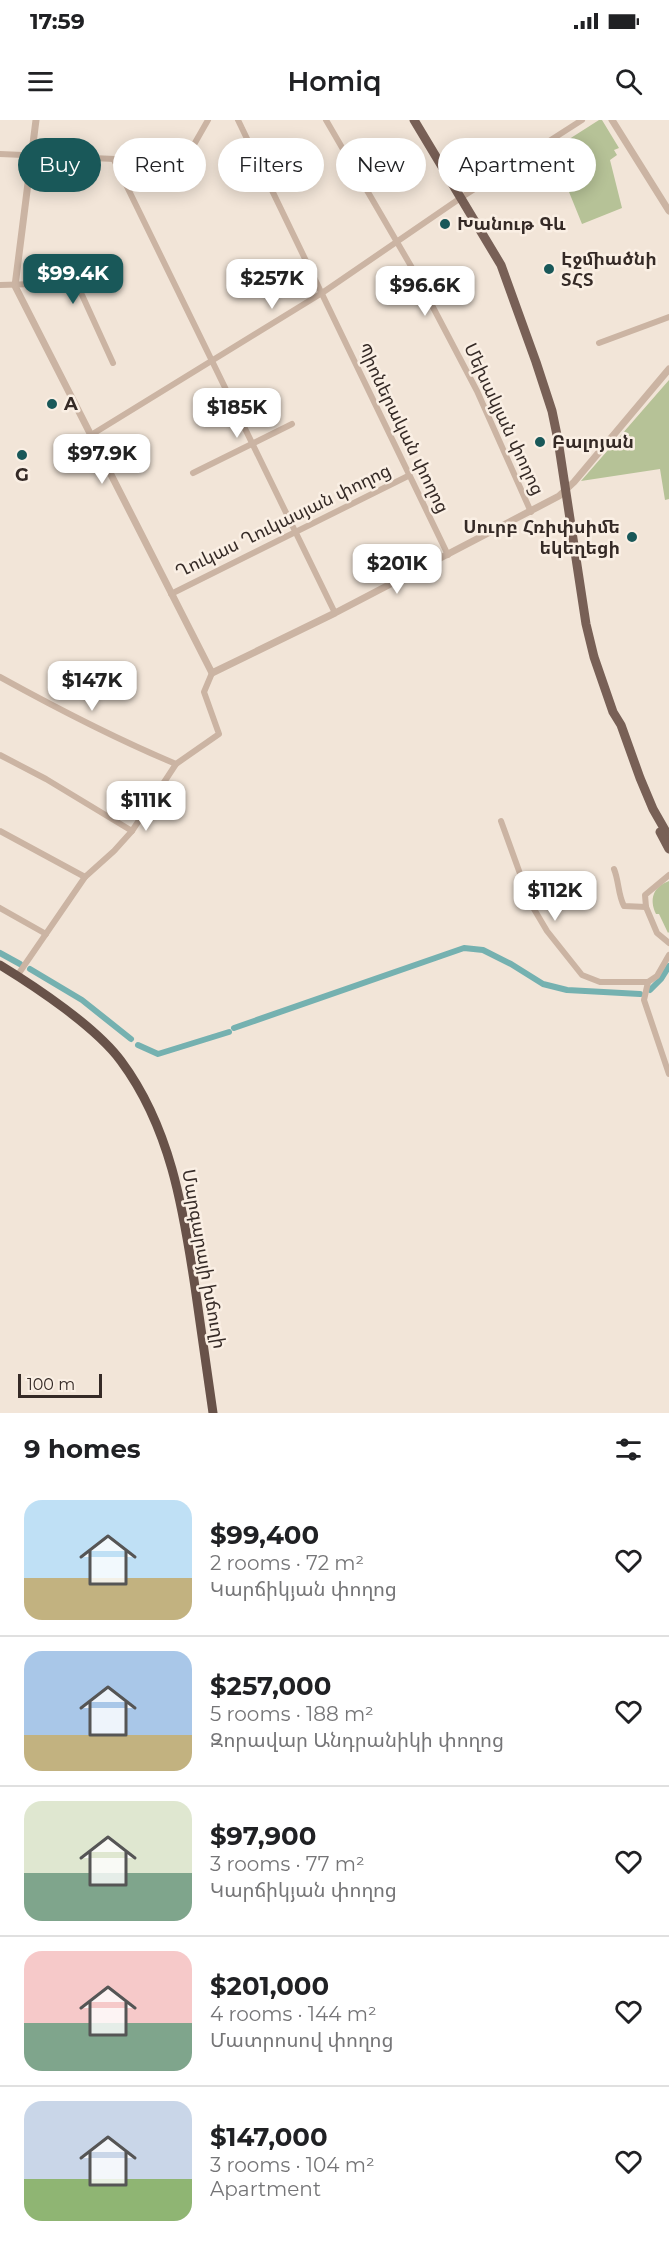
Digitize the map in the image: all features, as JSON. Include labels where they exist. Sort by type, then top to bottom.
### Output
[{"type":"highway","name":"Մարգարայի խճուղի","points":[[0,965],[55,1002],[104,1041],[120,1059],[145,1097],[164,1139],[186,1226],[213,1413]]},
{"type":"main road","points":[[414,120],[501,265],[510,289],[552,411],[585,624],[594,657],[635,780],[669,849]]},
{"type":"main road","points":[[613,712],[621,725],[640,778],[669,837]]},
{"type":"street","points":[[34,138],[36,120]]},
{"type":"street","points":[[198,138],[208,120]]},
{"type":"street","name":"Պիոներական փողոց","points":[[238,120],[448,555]]},
{"type":"street","name":"Մեխակյան փողոց","points":[[326,120],[397,242],[477,391],[531,512]]},
{"type":"street","points":[[91,435],[322,293],[462,197],[582,120]]},
{"type":"street","points":[[612,120],[669,212]]},
{"type":"street","points":[[0,154],[18,155]]},
{"type":"street","points":[[27,192],[15,286],[212,673]]},
{"type":"street","points":[[130,192],[334,614]]},
{"type":"street","points":[[0,285],[36,284],[72,273],[113,363]]},
{"type":"street","points":[[599,343],[669,317]]},
{"type":"street","points":[[17,976],[85,877],[132,831],[176,764],[219,734],[204,692],[212,673],[334,614],[531,512],[565,490],[669,369]]},
{"type":"street","points":[[193,473],[292,424]]},
{"type":"street","name":"Ղուկաս Ղուկասյան փողոց","points":[[171,594],[408,476]]},
{"type":"street","points":[[0,677],[64,712],[176,764]]},
{"type":"street","points":[[0,754],[132,831]]},
{"type":"street","points":[[501,821],[531,904],[561,951],[582,975],[600,982],[648,982],[657,976],[669,955]]},
{"type":"street","points":[[0,831],[85,877]]},
{"type":"street","points":[[614,870],[619,880],[624,906],[646,907]]},
{"type":"street","points":[[669,875],[645,895],[646,907],[657,933],[669,943]]},
{"type":"street","points":[[0,908],[46,934]]},
{"type":"street","points":[[648,982],[644,1000],[669,1074]]},
{"type":"green space","points":[[602,120],[619,148],[614,150],[617,155],[610,160],[622,208],[582,224],[569,192],[596,192],[596,138],[571,138]]},
{"type":"green space","points":[[669,380],[669,499],[665,500],[660,469],[581,481]]},
{"type":"green space","points":[[669,881],[668,933],[659,914],[656,914],[653,899],[656,890]]},
{"type":"waterway","points":[[234,1028],[464,948],[483,950],[543,984],[567,990],[640,994]]},
{"type":"waterway","points":[[0,953],[20,964]]},
{"type":"waterway","points":[[650,990],[669,966]]},
{"type":"waterway","points":[[30,969],[82,1000],[131,1039]]},
{"type":"waterway","points":[[138,1045],[158,1054],[229,1032]]},
{"type":"place","name":"Խանութ Գև","points":[[445,224]]},
{"type":"place","name":"Էջմիածնի ՏՀՏ","points":[[549,269]]},
{"type":"place","name":"A","points":[[52,404]]},
{"type":"place","name":"Բալոյան","points":[[540,442]]},
{"type":"place","name":"G","points":[[22,455]]},
{"type":"place","name":"Սուրբ Հռիփսիմե եկեղեցի","points":[[632,537]]}]
